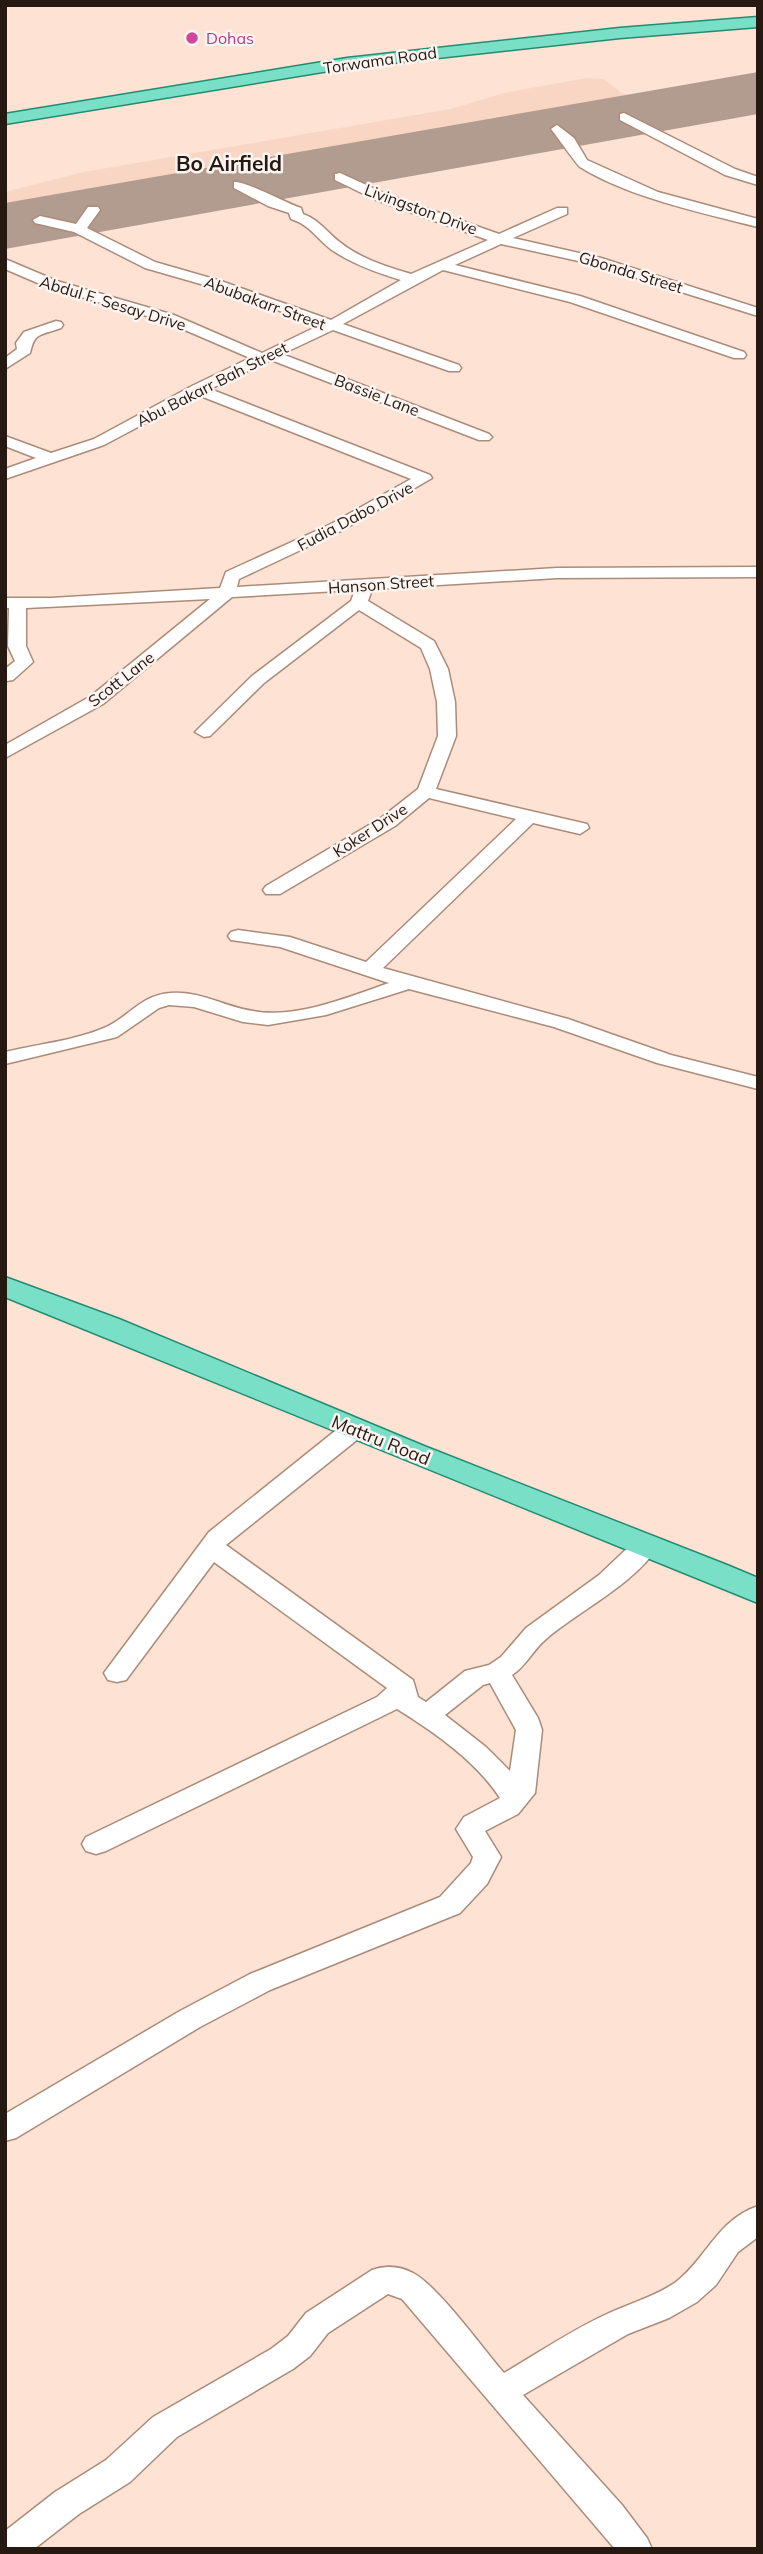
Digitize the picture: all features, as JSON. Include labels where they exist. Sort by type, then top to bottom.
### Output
[{"type":"main road","name":"Torwama Road","points":[[5,119],[347,63],[620,33],[758,22]]},
{"type":"main road","name":"Mattru Road","points":[[5,1286],[162,1346],[273,1396],[758,1592]]},
{"type":"street","points":[[624,117],[730,172],[758,181]]},
{"type":"street","points":[[557,129],[569,141],[582,163],[653,195],[758,223]]},
{"type":"street","name":"Livingston Drive","points":[[340,177],[381,197],[502,240]]},
{"type":"street","points":[[239,185],[273,203],[296,211],[296,216],[321,227],[342,250],[374,268],[412,279],[562,211]]},
{"type":"street","points":[[79,229],[93,210]]},
{"type":"street","name":"Abubakarr Street","points":[[40,220],[79,229],[150,265],[216,284],[328,326],[454,368]]},
{"type":"street","name":"Gbonda Street","points":[[502,240],[596,261],[758,312]]},
{"type":"street","name":"Abdul F. Sesay Drive","points":[[5,263],[38,281],[139,307],[265,356]]},
{"type":"street","points":[[443,266],[575,299],[739,355]]},
{"type":"street","name":"Abu Bakarr Bah Street","points":[[5,474],[54,459],[118,433],[197,389],[328,326],[412,279]]},
{"type":"street","points":[[5,365],[25,350],[23,343],[29,335],[56,325]]},
{"type":"street","name":"Bassie Lane","points":[[265,356],[484,437]]},
{"type":"street","name":"Fudia Dabo Drive","points":[[197,389],[424,478],[335,528],[232,576],[228,593]]},
{"type":"street","points":[[5,441],[54,459]]},
{"type":"street","name":"Hanson Street","points":[[12,603],[228,593],[557,572],[758,572]]},
{"type":"street","points":[[204,732],[227,706],[302,644],[359,603],[365,584]]},
{"type":"street","name":"Scott Lane","points":[[5,754],[97,700],[228,593]]},
{"type":"street","points":[[7,676],[24,662],[17,646],[12,603]]},
{"type":"street","name":"Koker Drive","points":[[273,890],[388,822],[426,792],[447,736],[446,702],[439,669],[428,645],[359,603]]},
{"type":"street","points":[[426,792],[580,828]]},
{"type":"street","points":[[369,970],[530,815]]},
{"type":"street","points":[[238,936],[283,941],[408,983],[561,1023],[664,1059],[758,1083]]},
{"type":"street","points":[[5,1058],[112,1032],[149,1003],[167,999],[199,999],[234,1012],[268,1019],[356,999],[408,983]]},
{"type":"street","points":[[117,1673],[218,1538],[354,1429]]},
{"type":"street","points":[[427,1715],[474,1678],[497,1672],[510,1664],[535,1634],[608,1581],[646,1545]]},
{"type":"street","points":[[212,1548],[404,1687]]},
{"type":"street","points":[[5,2129],[190,2019],[260,1982],[450,1905],[485,1865],[486,1857],[470,1829],[516,1800],[521,1793],[529,1730],[525,1718],[497,1672]]},
{"type":"street","points":[[404,1687],[405,1702],[427,1715],[492,1767],[505,1781],[516,1800]]},
{"type":"street","points":[[96,1844],[386,1703],[404,1687]]},
{"type":"street","points":[[500,2392],[617,2324],[658,2308],[686,2292],[705,2275],[727,2243],[756,2222]]},
{"type":"street","points":[[8,2549],[66,2503],[118,2471],[165,2427],[282,2359],[299,2346],[317,2323],[383,2280],[400,2281],[413,2289],[602,2507],[635,2549]]},
{"type":"shaded area","points":[[758,76],[758,112],[360,173],[5,244],[5,192],[84,172],[451,109],[504,93],[587,78],[603,79],[623,94],[633,96]]},
{"type":"runway","points":[[5,226],[758,93]]},
{"type":"place","name":"Dohas","points":[[192,38]]},
{"type":"district","name":"Bo Airfield","points":[[229,163]]}]
